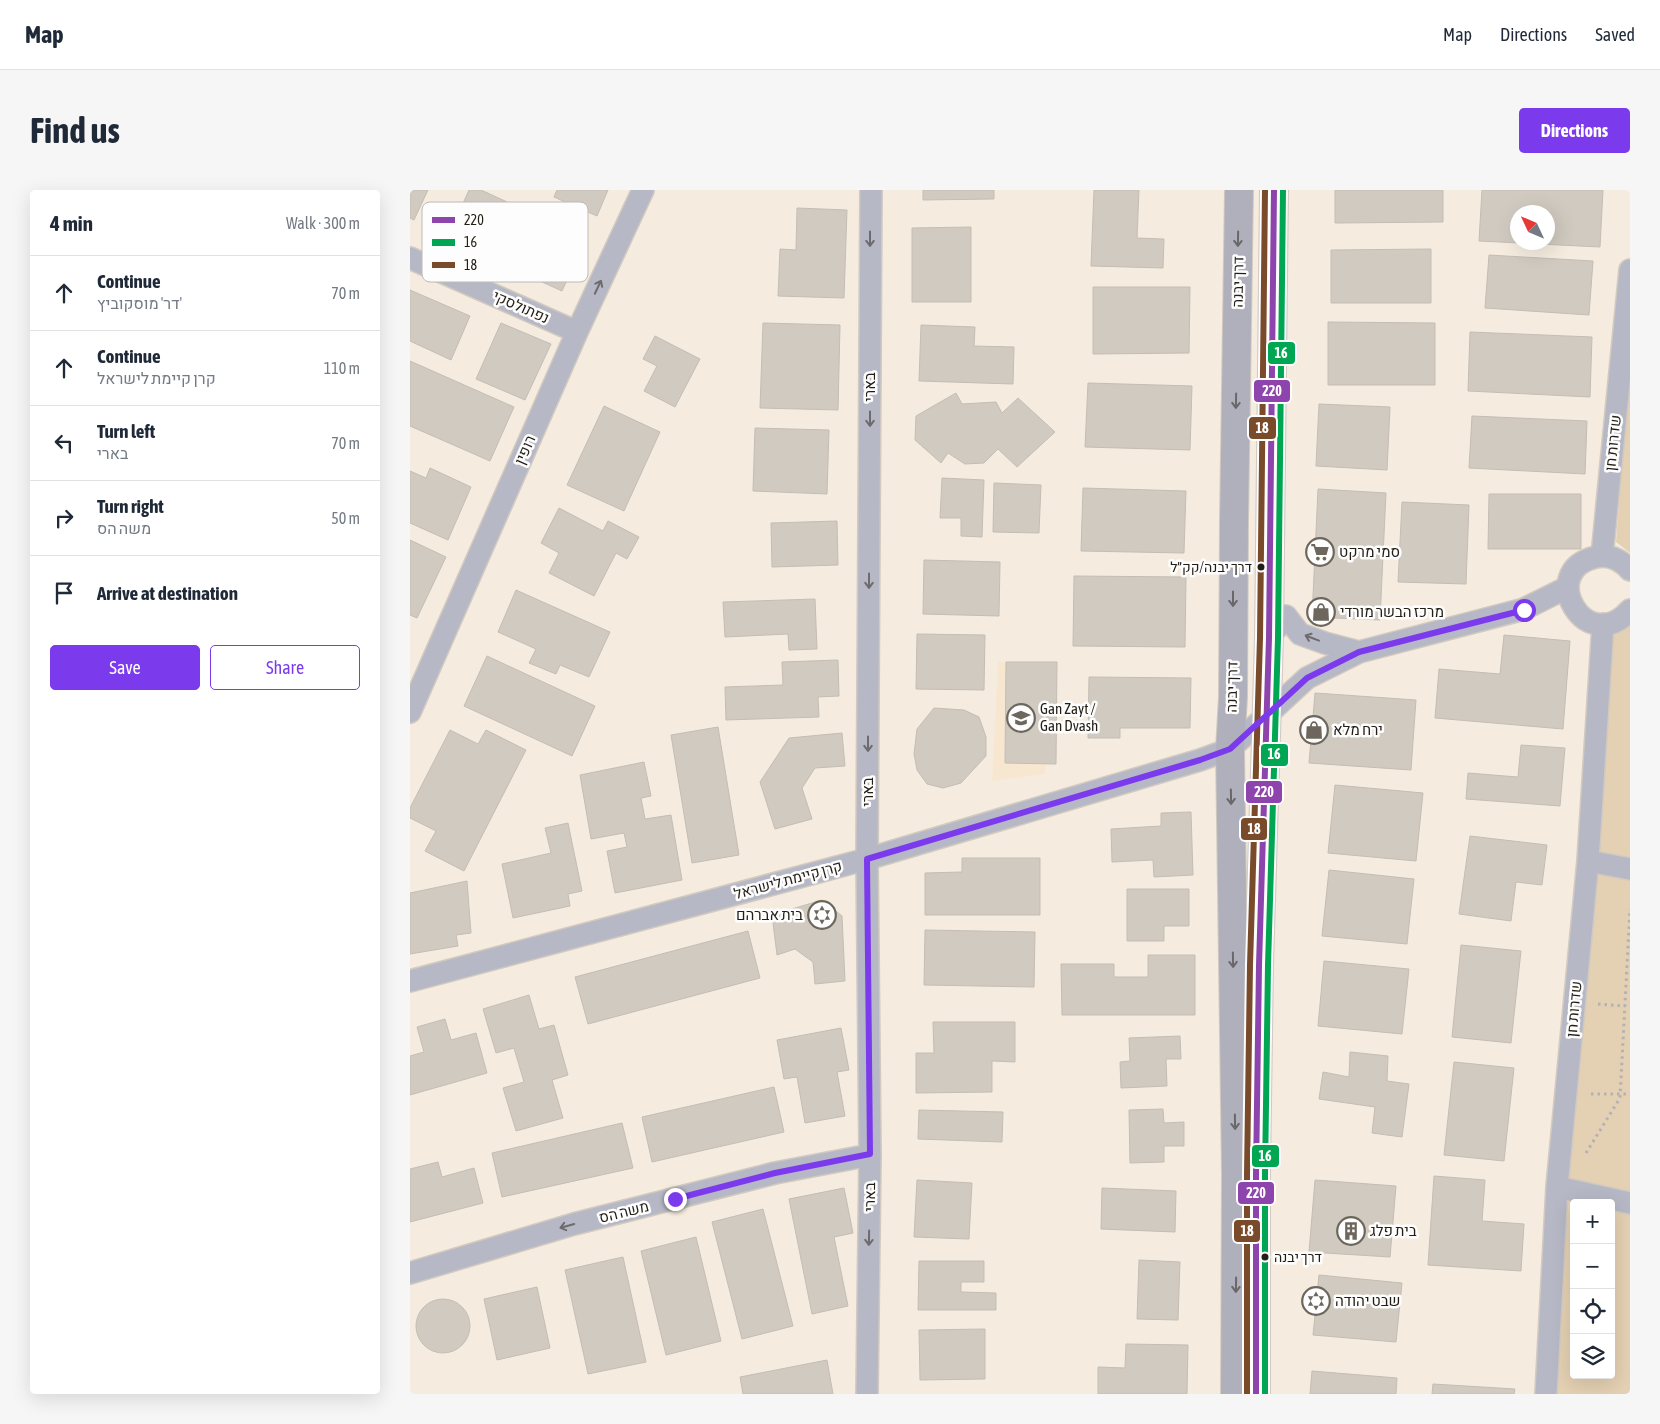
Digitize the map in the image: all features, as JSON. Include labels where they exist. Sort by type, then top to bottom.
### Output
[{"type":"main road","name":"דרך יבנה","points":[[1235,1394],[1236,1174],[1230,749],[1233,697],[1239,190]]},
{"type":"main road","points":[[1256,1394],[1256,1174],[1259,965],[1269,638],[1274,190]]},
{"type":"street","name":"רופין","points":[[410,712],[577,332],[643,190]]},
{"type":"street","name":"בארי","points":[[867,1394],[870,1154],[867,859],[871,190]]},
{"type":"street","name":"נפתולסקי","points":[[410,258],[422,263]]},
{"type":"street","name":"שדרות חן","points":[[1602,556],[1630,270]]},
{"type":"street","name":"נפתולסקי","points":[[464,282],[577,332]]},
{"type":"street","points":[[1630,570],[1624,563],[1614,558],[1602,556],[1587,559],[1578,566],[1571,576],[1568,588],[1573,608],[1581,617],[1597,624],[1609,624],[1620,619],[1630,610]]},
{"type":"street","name":"קרן קיימת לישראל","points":[[410,981],[867,859],[1200,760],[1230,749],[1307,678],[1359,652],[1524,610],[1568,588]]},
{"type":"street","points":[[1269,638],[1286,616],[1300,634],[1359,652]]},
{"type":"street","name":"שדרות חן","points":[[1546,1394],[1557,1187],[1588,861],[1603,624]]},
{"type":"street","points":[[1588,861],[1630,869]]},
{"type":"street","name":"משה הס","points":[[410,1272],[574,1224],[775,1173],[870,1154]]},
{"type":"street","points":[[1557,1187],[1630,1203]]},
{"type":"path","points":[[1559,1166],[1576,1168],[1620,1098],[1630,909]]},
{"type":"path","points":[[1566,1094],[1630,1094]]},
{"type":"shaded area","points":[[1630,362],[1630,553],[1616,542]]},
{"type":"shaded area","points":[[1630,623],[1630,867],[1598,860],[1606,637]]},
{"type":"shaded area","name":"Gan Zayt / Gan Dvash","points":[[998,662],[1050,662],[1045,774],[992,781]]},
{"type":"shaded area","points":[[1597,867],[1630,871],[1630,1194],[1563,1185]]},
{"type":"shaded area","points":[[1561,1196],[1579,1199],[1570,1199],[1570,1379],[1615,1379],[1615,1205],[1630,1207],[1630,1394],[1550,1394]]},
{"type":"building","points":[[410,190],[428,190],[414,220],[410,218]]},
{"type":"building","points":[[469,190],[481,190],[507,202],[464,202]]},
{"type":"building","points":[[557,190],[608,190],[597,216],[588,212],[588,202],[565,202],[554,197]]},
{"type":"building","points":[[923,190],[994,190],[994,199],[923,200]]},
{"type":"building","points":[[1094,190],[1139,190],[1137,238],[1164,239],[1163,268],[1091,266]]},
{"type":"building","points":[[1335,190],[1443,190],[1443,222],[1335,223]]},
{"type":"building","points":[[1482,190],[1603,190],[1600,247],[1555,245],[1555,205],[1510,205],[1510,243],[1479,241]]},
{"type":"building","points":[[797,208],[847,210],[844,298],[778,296],[780,249],[796,250]]},
{"type":"building","points":[[971,227],[971,302],[912,302],[912,228]]},
{"type":"building","points":[[1431,249],[1431,303],[1331,303],[1331,250]]},
{"type":"building","points":[[1489,255],[1593,261],[1589,315],[1485,308]]},
{"type":"building","points":[[542,282],[566,282],[562,291]]},
{"type":"building","points":[[1093,287],[1190,287],[1189,353],[1093,354]]},
{"type":"building","points":[[410,290],[470,316],[451,360],[410,341]]},
{"type":"building","points":[[1328,322],[1435,323],[1435,385],[1328,385]]},
{"type":"building","points":[[501,323],[551,344],[525,400],[476,379]]},
{"type":"building","points":[[763,323],[840,325],[838,410],[760,408]]},
{"type":"building","points":[[921,325],[975,327],[974,346],[1014,347],[1013,384],[919,381]]},
{"type":"building","points":[[1470,332],[1592,337],[1590,397],[1468,391]]},
{"type":"building","points":[[655,336],[700,359],[675,407],[644,391],[657,366],[643,359]]},
{"type":"building","points":[[410,361],[514,407],[490,461],[410,426]]},
{"type":"building","points":[[1088,383],[1192,386],[1190,450],[1085,447]]},
{"type":"building","points":[[956,393],[962,404],[996,402],[1002,413],[1018,398],[1055,432],[1017,467],[998,449],[984,463],[965,464],[948,453],[941,463],[915,440],[916,416]]},
{"type":"building","points":[[1319,404],[1390,407],[1387,470],[1316,466]]},
{"type":"building","points":[[604,406],[660,432],[624,511],[567,485]]},
{"type":"building","points":[[1472,416],[1587,421],[1585,474],[1469,468]]},
{"type":"building","points":[[755,428],[829,430],[827,494],[753,491]]},
{"type":"building","points":[[430,468],[471,487],[448,540],[410,523],[410,471],[426,478]]},
{"type":"building","points":[[942,478],[984,480],[982,537],[961,536],[961,518],[940,518]]},
{"type":"building","points":[[994,483],[1041,485],[1039,533],[993,532]]},
{"type":"building","points":[[1083,488],[1186,491],[1184,553],[1081,551]]},
{"type":"building","points":[[1318,489],[1386,493],[1380,620],[1312,617]]},
{"type":"building","points":[[1489,494],[1581,494],[1581,549],[1488,549]]},
{"type":"building","points":[[1402,502],[1469,505],[1466,584],[1398,582]]},
{"type":"building","points":[[559,508],[603,531],[608,521],[639,537],[627,559],[616,553],[594,596],[549,573],[559,553],[541,543]]},
{"type":"building","points":[[837,521],[838,565],[772,567],[771,523]]},
{"type":"building","points":[[410,540],[446,557],[417,618],[410,615]]},
{"type":"building","points":[[924,560],[1000,562],[999,616],[923,614]]},
{"type":"building","points":[[1074,576],[1186,577],[1185,647],[1073,646]]},
{"type":"building","points":[[516,590],[610,632],[589,677],[560,665],[556,674],[529,663],[536,649],[498,632]]},
{"type":"building","points":[[815,599],[817,649],[789,650],[788,634],[725,637],[723,602]]},
{"type":"building","points":[[917,634],[985,635],[984,690],[916,689]]},
{"type":"building","points":[[1504,635],[1570,641],[1563,729],[1435,718],[1439,669],[1500,674]]},
{"type":"building","points":[[487,656],[595,706],[572,756],[464,706]]},
{"type":"building","points":[[838,660],[839,696],[818,697],[819,717],[726,720],[725,687],[783,685],[782,662]]},
{"type":"building","name":"Gan Zayt / Gan Dvash","points":[[1006,662],[1057,662],[1056,764],[1005,763]]},
{"type":"building","points":[[1089,677],[1191,678],[1190,728],[1120,728],[1120,738],[1088,738]]},
{"type":"building","points":[[1315,693],[1416,700],[1411,770],[1309,763]]},
{"type":"building","points":[[934,708],[964,710],[979,717],[986,737],[986,756],[961,783],[943,788],[927,784],[917,770],[914,754],[917,729]]},
{"type":"building","points":[[718,727],[739,855],[692,863],[671,735]]},
{"type":"building","points":[[450,730],[478,744],[486,730],[526,750],[464,871],[425,851],[436,831],[410,818],[410,808]]},
{"type":"building","points":[[842,733],[845,766],[815,768],[802,788],[812,819],[775,829],[760,782],[789,738]]},
{"type":"building","points":[[1521,745],[1565,748],[1560,806],[1466,799],[1468,773],[1518,777]]},
{"type":"building","points":[[644,762],[651,796],[641,798],[645,819],[671,815],[682,880],[615,893],[607,851],[627,847],[624,833],[591,839],[580,775]]},
{"type":"building","points":[[1335,785],[1423,793],[1416,861],[1328,853]]},
{"type":"building","points":[[1191,812],[1193,875],[1154,877],[1153,860],[1112,862],[1111,829],[1161,826],[1161,813]]},
{"type":"building","points":[[568,823],[582,891],[568,894],[570,906],[513,918],[502,864],[551,853],[545,828]]},
{"type":"building","points":[[1470,836],[1547,845],[1542,885],[1516,882],[1511,921],[1459,914]]},
{"type":"building","points":[[962,858],[1040,858],[1040,915],[925,915],[925,873],[962,872]]},
{"type":"building","points":[[1329,870],[1414,879],[1407,944],[1322,936]]},
{"type":"building","points":[[467,881],[471,933],[456,935],[458,946],[410,954],[410,893]]},
{"type":"building","points":[[1127,889],[1189,889],[1189,926],[1164,926],[1164,941],[1127,941]]},
{"type":"building","points":[[822,900],[842,916],[845,981],[815,984],[813,962],[795,949],[777,955],[772,915]]},
{"type":"building","points":[[925,930],[1035,932],[1034,987],[924,985]]},
{"type":"building","points":[[748,931],[760,978],[588,1024],[575,977]]},
{"type":"building","points":[[1461,945],[1521,951],[1511,1043],[1452,1037]]},
{"type":"building","points":[[1148,955],[1195,955],[1195,1015],[1062,1015],[1061,964],[1114,964],[1114,977],[1148,977]]},
{"type":"building","points":[[1324,961],[1409,969],[1402,1034],[1318,1026]]},
{"type":"building","points":[[529,995],[539,1029],[554,1025],[568,1075],[552,1080],[563,1118],[516,1131],[503,1088],[524,1082],[514,1048],[496,1053],[483,1009]]},
{"type":"building","points":[[445,1019],[451,1040],[476,1033],[487,1073],[410,1095],[410,1056],[424,1052],[417,1027]]},
{"type":"building","points":[[933,1022],[1015,1022],[1015,1062],[992,1061],[992,1092],[916,1093],[916,1053],[934,1053]]},
{"type":"building","points":[[841,1028],[849,1070],[837,1072],[845,1116],[805,1123],[797,1077],[784,1079],[777,1040]]},
{"type":"building","points":[[1180,1036],[1181,1059],[1166,1059],[1167,1086],[1121,1088],[1120,1062],[1130,1061],[1129,1038]]},
{"type":"building","points":[[1350,1052],[1388,1056],[1387,1081],[1409,1084],[1402,1137],[1372,1133],[1375,1107],[1319,1099],[1323,1072],[1349,1077]]},
{"type":"building","points":[[1454,1062],[1514,1068],[1504,1161],[1444,1155]]},
{"type":"building","points":[[774,1087],[784,1132],[652,1162],[642,1117]]},
{"type":"building","points":[[1163,1109],[1164,1123],[1184,1122],[1184,1146],[1164,1146],[1164,1162],[1130,1163],[1129,1110]]},
{"type":"building","points":[[919,1110],[1003,1112],[1002,1142],[918,1139]]},
{"type":"building","points":[[622,1123],[633,1168],[502,1197],[492,1153]]},
{"type":"building","points":[[438,1162],[442,1177],[474,1168],[483,1203],[410,1222],[410,1169]]},
{"type":"building","points":[[1434,1176],[1485,1180],[1482,1221],[1524,1224],[1521,1271],[1428,1265]]},
{"type":"building","points":[[917,1180],[972,1183],[969,1239],[914,1237]]},
{"type":"building","name":"בית פלג","points":[[1315,1180],[1396,1186],[1390,1257],[1309,1252]]},
{"type":"building","points":[[844,1188],[853,1233],[834,1237],[848,1306],[812,1314],[789,1199]]},
{"type":"building","points":[[1102,1188],[1176,1191],[1175,1232],[1101,1229]]},
{"type":"building","points":[[763,1209],[793,1326],[742,1339],[712,1222]]},
{"type":"building","points":[[696,1237],[721,1341],[666,1355],[641,1251]]},
{"type":"building","points":[[623,1257],[646,1362],[588,1374],[565,1270]]},
{"type":"building","points":[[1139,1260],[1180,1262],[1178,1320],[1137,1319]]},
{"type":"building","points":[[919,1261],[984,1261],[984,1282],[961,1282],[961,1292],[996,1293],[996,1310],[918,1310]]},
{"type":"building","points":[[1319,1275],[1402,1283],[1396,1342],[1313,1335]]},
{"type":"building","points":[[537,1287],[550,1348],[497,1360],[484,1299]]},
{"type":"building","points":[[443,1299],[453,1301],[462,1307],[468,1316],[470,1326],[468,1336],[462,1345],[453,1351],[443,1353],[433,1351],[424,1345],[418,1336],[416,1326],[418,1316],[424,1307],[433,1301]]},
{"type":"building","points":[[985,1329],[985,1379],[920,1380],[919,1330]]},
{"type":"building","points":[[1126,1344],[1188,1345],[1187,1394],[1098,1394],[1098,1367],[1125,1368]]},
{"type":"building","points":[[827,1360],[833,1394],[743,1394],[740,1377]]},
{"type":"building","points":[[1312,1371],[1397,1378],[1396,1394],[1310,1394]]},
{"type":"building","points":[[1433,1384],[1515,1389],[1514,1394],[1432,1394]]},
{"type":"transit line","name":"18","points":[[1247,1394],[1247,1174],[1250,965],[1260,638],[1265,190]]},
{"type":"transit line","name":"220","points":[[1256,1394],[1256,1174],[1259,965],[1269,638],[1274,190]]},
{"type":"transit line","name":"16","points":[[1265,1394],[1265,1174],[1268,965],[1278,638],[1283,190]]},
{"type":"place","name":"סמי מרקט","points":[[1320,552]]},
{"type":"place","name":"דרך יבנה/קק״ל","points":[[1261,567]]},
{"type":"place","name":"מרכז הבשר מורדי","points":[[1321,612]]},
{"type":"place","name":"Gan Zayt / Gan Dvash","points":[[1021,718]]},
{"type":"place","name":"ירח מלא","points":[[1314,730]]},
{"type":"place","name":"בית אברהם","points":[[822,915]]},
{"type":"place","name":"בית פלג","points":[[1351,1231]]},
{"type":"place","name":"דרך יבנה","points":[[1265,1257]]},
{"type":"place","name":"שבט יהודה","points":[[1316,1301]]},
{"type":"route","points":[[675,1199],[775,1173],[870,1154],[867,859],[1200,760],[1230,749],[1307,678],[1359,652],[1524,610]]}]
